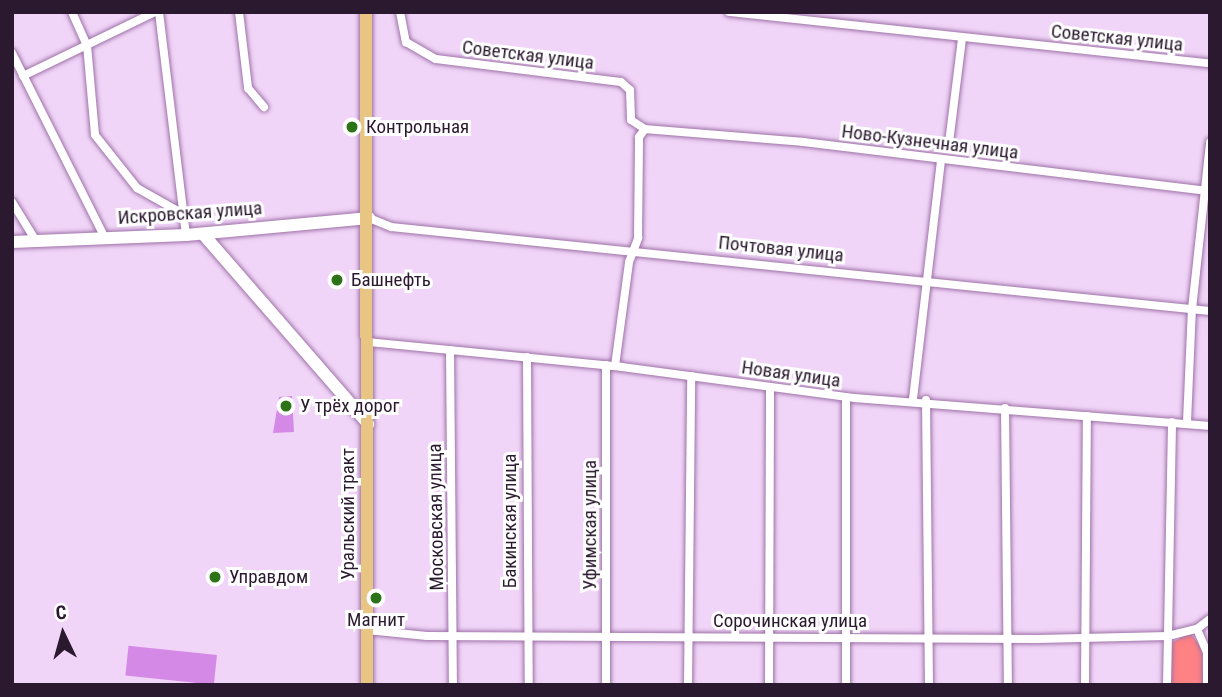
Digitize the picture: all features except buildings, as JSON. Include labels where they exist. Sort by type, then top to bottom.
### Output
[{"type":"main road","name":"Уральский тракт","points":[[366,12],[369,218],[367,685]]},
{"type":"main road","name":"Искровская улица","points":[[12,242],[203,234],[369,218]]},
{"type":"main road","points":[[203,234],[368,424]]},
{"type":"street","points":[[72,12],[87,45],[94,135],[137,188],[185,215]]},
{"type":"street","points":[[23,76],[157,12],[186,235]]},
{"type":"street","points":[[239,12],[248,88],[264,107]]},
{"type":"street","name":"Советская улица","points":[[400,12],[406,42],[436,59],[626,84],[631,120],[645,129]]},
{"type":"street","name":"Советская улица","points":[[729,12],[1210,63]]},
{"type":"street","points":[[949,143],[962,38]]},
{"type":"street","points":[[12,53],[105,238]]},
{"type":"street","name":"Ново-Кузнечная улица","points":[[645,129],[1207,191]]},
{"type":"street","name":"Уфимская улица","points":[[606,685],[610,366],[634,249],[639,137],[645,129]]},
{"type":"street","points":[[1187,422],[1192,309],[1207,191],[1210,142]]},
{"type":"street","points":[[913,400],[941,160]]},
{"type":"street","points":[[12,202],[17,217],[36,241]]},
{"type":"street","name":"Почтовая улица","points":[[369,218],[391,227],[634,249],[1210,311]]},
{"type":"street","name":"Новая улица","points":[[368,342],[610,366],[846,397],[926,400],[1210,426]]},
{"type":"street","name":"Московская улица","points":[[450,350],[453,685]]},
{"type":"street","name":"Бакинская улица","points":[[527,357],[529,685]]},
{"type":"street","points":[[688,685],[691,376]]},
{"type":"street","points":[[769,685],[770,387]]},
{"type":"street","points":[[846,397],[846,685]]},
{"type":"street","points":[[926,400],[929,685]]},
{"type":"street","points":[[1005,408],[1008,685]]},
{"type":"street","points":[[1086,685],[1087,416]]},
{"type":"street","points":[[1167,685],[1172,422]]},
{"type":"street","name":"Сорочинская улица","points":[[367,630],[453,636],[1086,638],[1168,636],[1197,629],[1210,619]]},
{"type":"street","points":[[1197,629],[1207,652],[1207,685]]},
{"type":"shaded area","points":[[1190,633],[1202,648],[1203,685],[1171,685],[1171,643]]},
{"type":"place","name":"Контрольная","points":[[352,127]]},
{"type":"place","name":"Башнефть","points":[[337,280]]},
{"type":"place","name":"У трёх дорог","points":[[286,406]]},
{"type":"place","name":"Управдом","points":[[215,577]]},
{"type":"place","name":"Магнит","points":[[376,598]]}]
